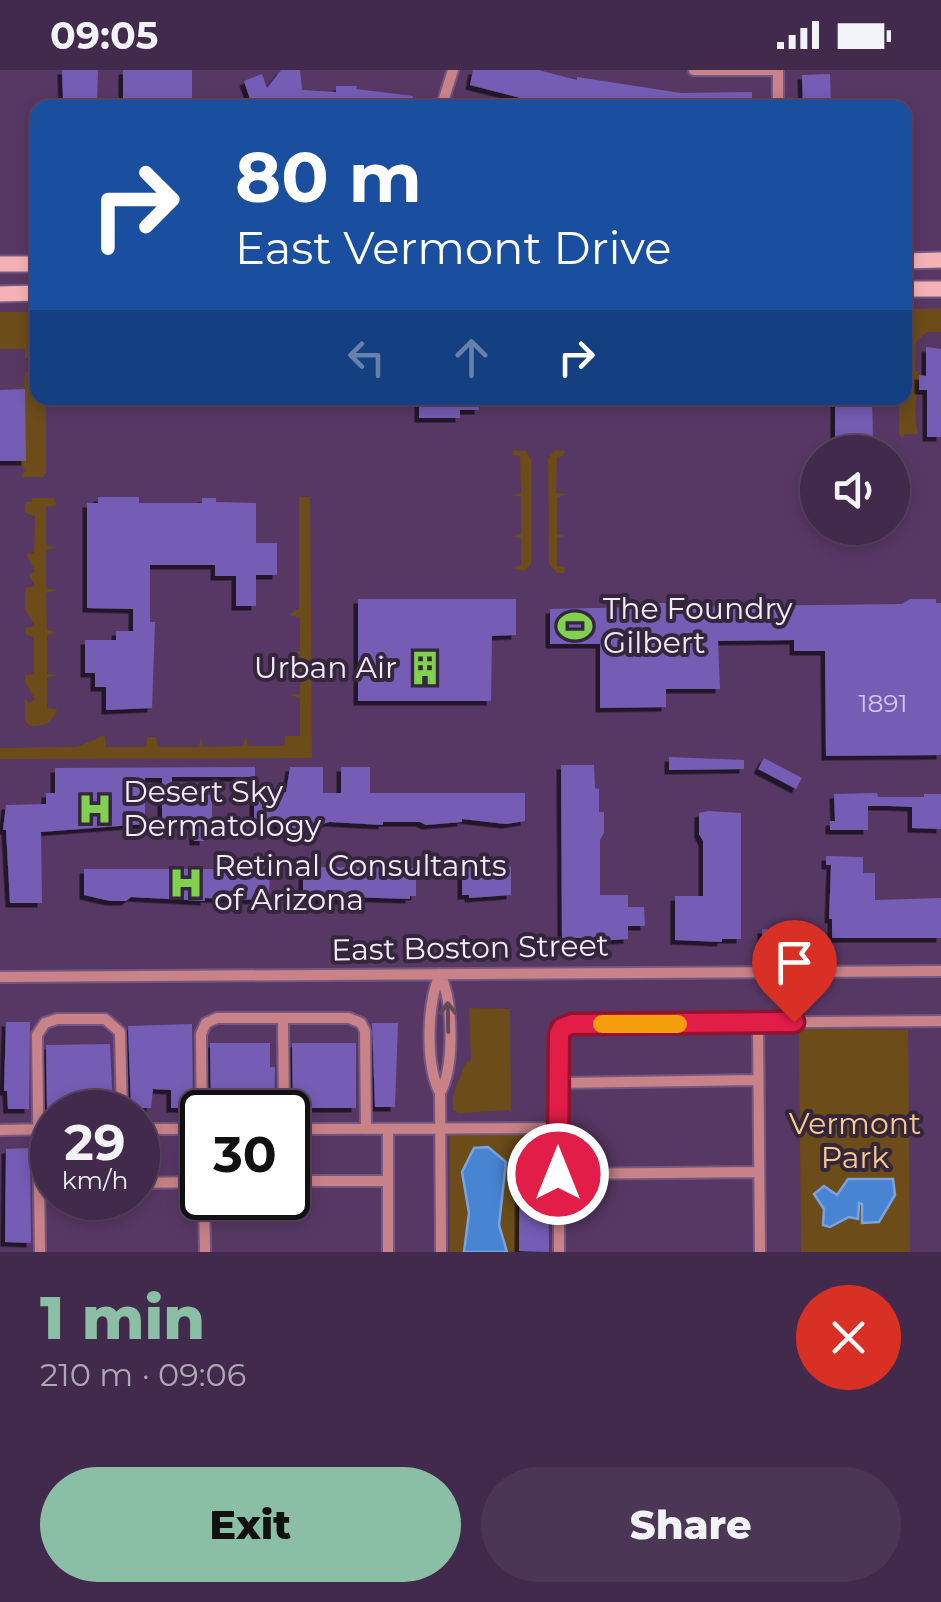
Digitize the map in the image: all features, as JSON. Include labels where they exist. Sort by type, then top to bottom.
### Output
[{"type":"main road","points":[[912,261],[941,260]]},
{"type":"main road","points":[[0,264],[30,264]]},
{"type":"main road","points":[[912,289],[941,289]]},
{"type":"main road","points":[[0,294],[30,294]]},
{"type":"street","points":[[443,100],[452,70]]},
{"type":"street","points":[[694,70],[778,70],[778,100]]},
{"type":"street","name":"East Boston Street","points":[[0,977],[941,972]]},
{"type":"street","points":[[440,974],[431,994],[431,1040],[432,1073],[440,1093],[441,1252]]},
{"type":"street","points":[[440,974],[448,991],[449,1071],[440,1093]]},
{"type":"street","points":[[202,1090],[201,1034],[206,1023],[217,1018],[349,1018],[361,1024],[364,1031],[366,1129]]},
{"type":"street","points":[[283,1018],[284,1090]]},
{"type":"street","points":[[38,1090],[37,1034],[45,1023],[56,1019],[105,1019],[112,1023],[120,1032],[121,1090]]},
{"type":"street","points":[[559,1252],[558,1083],[562,1028],[572,1024],[941,1022]]},
{"type":"street","points":[[758,1023],[760,1252]]},
{"type":"street","points":[[558,1083],[758,1080]]},
{"type":"street","points":[[310,1129],[558,1128]]},
{"type":"street","points":[[0,1130],[30,1129]]},
{"type":"street","points":[[388,1129],[388,1252]]},
{"type":"street","points":[[558,1174],[759,1172]]},
{"type":"street","points":[[310,1181],[387,1181]]},
{"type":"street","points":[[40,1220],[40,1252]]},
{"type":"street","points":[[204,1220],[204,1252]]},
{"type":"green space","points":[[912,309],[941,309],[941,332],[927,332],[916,342],[918,434],[899,435],[899,405],[912,405]]},
{"type":"green space","points":[[0,312],[30,312],[30,358],[25,358],[25,349],[0,349]]},
{"type":"green space","points":[[25,372],[30,372],[30,405],[46,405],[43,477],[21,477],[25,471],[20,463],[16,465],[25,389],[12,387],[24,387]]},
{"type":"green space","points":[[513,450],[526,451],[531,460],[531,564],[524,571],[512,568],[521,565],[521,538],[512,537],[521,534],[521,497],[512,495],[521,493],[520,456],[512,455]]},
{"type":"green space","points":[[555,450],[565,451],[557,457],[556,493],[566,494],[557,498],[557,534],[565,536],[557,538],[557,566],[565,567],[564,573],[557,573],[549,564],[548,459]]},
{"type":"green space","points":[[299,497],[310,497],[312,758],[0,759],[0,748],[77,747],[102,736],[106,747],[146,747],[147,737],[156,737],[158,747],[199,747],[201,736],[203,747],[243,746],[246,736],[248,746],[284,746],[285,736],[300,736],[300,698],[290,695],[300,694],[300,655],[289,653],[300,651],[300,617],[289,615],[299,608]]},
{"type":"green space","points":[[32,498],[53,498],[57,505],[46,507],[46,545],[56,548],[46,550],[46,588],[56,590],[46,593],[47,630],[57,633],[47,635],[47,674],[57,675],[47,678],[47,708],[57,709],[47,723],[30,726],[25,721],[25,699],[29,703],[35,699],[25,675],[34,674],[34,637],[26,635],[25,628],[35,626],[25,609],[25,588],[35,586],[29,575],[35,571],[26,554],[34,553],[35,516],[25,513],[25,502],[32,502]]},
{"type":"green space","points":[[469,1008],[510,1009],[511,1110],[453,1110],[453,1095],[466,1062],[471,1061]]},
{"type":"green space","name":"Vermont Park","points":[[799,1029],[908,1030],[910,1252],[801,1252]]},
{"type":"green space","points":[[450,1134],[521,1134],[521,1252],[450,1252]]},
{"type":"water","points":[[488,1147],[506,1162],[499,1225],[507,1252],[464,1252],[469,1213],[462,1172],[474,1148]]},
{"type":"water","points":[[848,1179],[893,1179],[895,1195],[879,1222],[862,1223],[859,1203],[858,1219],[849,1217],[830,1227],[823,1225],[824,1209],[814,1194],[824,1186],[837,1195]]},
{"type":"building","points":[[62,70],[98,70],[97,100],[63,98]]},
{"type":"building","points":[[123,70],[192,70],[192,100],[123,100]]},
{"type":"building","points":[[281,70],[300,70],[302,90],[336,92],[336,86],[357,86],[356,89],[413,96],[412,100],[250,100],[244,81],[262,74],[267,88]]},
{"type":"building","points":[[473,70],[538,70],[577,80],[681,93],[752,92],[752,100],[529,100],[470,85]]},
{"type":"building","points":[[830,74],[831,100],[803,100],[802,75]]},
{"type":"building","points":[[926,347],[941,349],[941,437],[927,437],[927,390],[919,390],[919,375],[926,376]]},
{"type":"building","points":[[25,389],[26,461],[0,461],[0,390]]},
{"type":"building","points":[[419,405],[479,405],[479,410],[460,410],[460,418],[419,418]]},
{"type":"building","points":[[835,405],[872,405],[873,435],[835,435]]},
{"type":"building","points":[[98,497],[139,497],[139,503],[202,503],[202,498],[216,498],[216,502],[256,503],[256,543],[277,543],[277,575],[256,575],[256,606],[236,606],[236,576],[215,576],[215,565],[150,565],[150,622],[155,622],[152,708],[106,710],[106,687],[95,687],[95,673],[85,673],[85,640],[116,640],[116,631],[133,631],[133,609],[87,608],[87,503],[98,503]]},
{"type":"building","name":"Urban Air","points":[[358,599],[516,599],[516,635],[492,636],[491,701],[358,701]]},
{"type":"building","points":[[910,599],[936,599],[936,603],[941,603],[941,755],[826,756],[825,651],[794,651],[794,640],[718,641],[720,689],[666,689],[666,707],[600,708],[600,644],[550,644],[550,609],[644,607],[644,603],[674,603],[674,607],[902,604]]},
{"type":"building","points":[[669,757],[744,760],[744,769],[669,770]]},
{"type":"building","points":[[764,758],[802,778],[796,789],[758,769]]},
{"type":"building","points":[[561,765],[594,765],[599,812],[604,812],[600,895],[628,895],[628,907],[644,907],[645,926],[628,926],[628,939],[581,942],[581,938],[562,938]]},
{"type":"building","points":[[255,767],[255,777],[172,777],[172,795],[212,795],[212,824],[204,828],[204,841],[194,841],[193,825],[162,822],[162,778],[145,778],[145,824],[41,832],[42,903],[10,903],[3,830],[6,805],[46,804],[46,793],[55,793],[55,768]]},
{"type":"building","points":[[290,767],[323,767],[323,793],[341,793],[341,767],[370,767],[370,793],[525,793],[525,821],[506,824],[462,819],[426,825],[330,822],[300,829],[254,823],[254,792],[286,792]]},
{"type":"building","points":[[877,793],[878,797],[941,794],[941,829],[912,828],[912,807],[868,806],[868,830],[830,830],[830,821],[835,821],[834,794]]},
{"type":"building","points":[[699,813],[741,813],[741,939],[675,940],[675,896],[703,896]]},
{"type":"building","points":[[826,856],[863,857],[863,873],[875,873],[875,900],[941,898],[941,938],[832,938],[831,865],[826,865]]},
{"type":"building","points":[[303,867],[416,868],[416,896],[311,900],[303,897]]},
{"type":"building","points":[[462,867],[511,867],[511,895],[462,895]]},
{"type":"building","points":[[84,869],[270,869],[269,897],[205,901],[131,897],[110,901],[84,895]]},
{"type":"building","points":[[762,929],[811,930],[811,940],[762,940]]},
{"type":"building","points":[[6,1022],[30,1022],[29,1109],[8,1109],[4,1091]]},
{"type":"building","points":[[372,1023],[398,1023],[395,1107],[375,1107]]},
{"type":"building","points":[[192,1024],[193,1090],[180,1090],[180,1108],[171,1108],[171,1090],[130,1090],[128,1026]]},
{"type":"building","points":[[210,1043],[270,1043],[274,1090],[211,1090]]},
{"type":"building","points":[[292,1043],[356,1043],[356,1108],[310,1108],[310,1090],[293,1090]]},
{"type":"building","points":[[110,1044],[112,1090],[47,1090],[46,1045]]},
{"type":"building","points":[[30,1148],[31,1243],[5,1242],[6,1149]]},
{"type":"building","points":[[520,1151],[548,1151],[549,1252],[519,1251]]},
{"type":"slow traffic","points":[[602,1024],[678,1024]]},
{"type":"place","name":"The Foundry Gilbert","points":[[575,626]]},
{"type":"place","name":"Urban Air","points":[[425,668]]},
{"type":"place","name":"Desert Sky Dermatology","points":[[95,809]]},
{"type":"place","name":"Retinal Consultants of Arizona","points":[[186,883]]},
{"type":"route","points":[[558,1174],[562,1028],[572,1024],[794,1022]]}]
